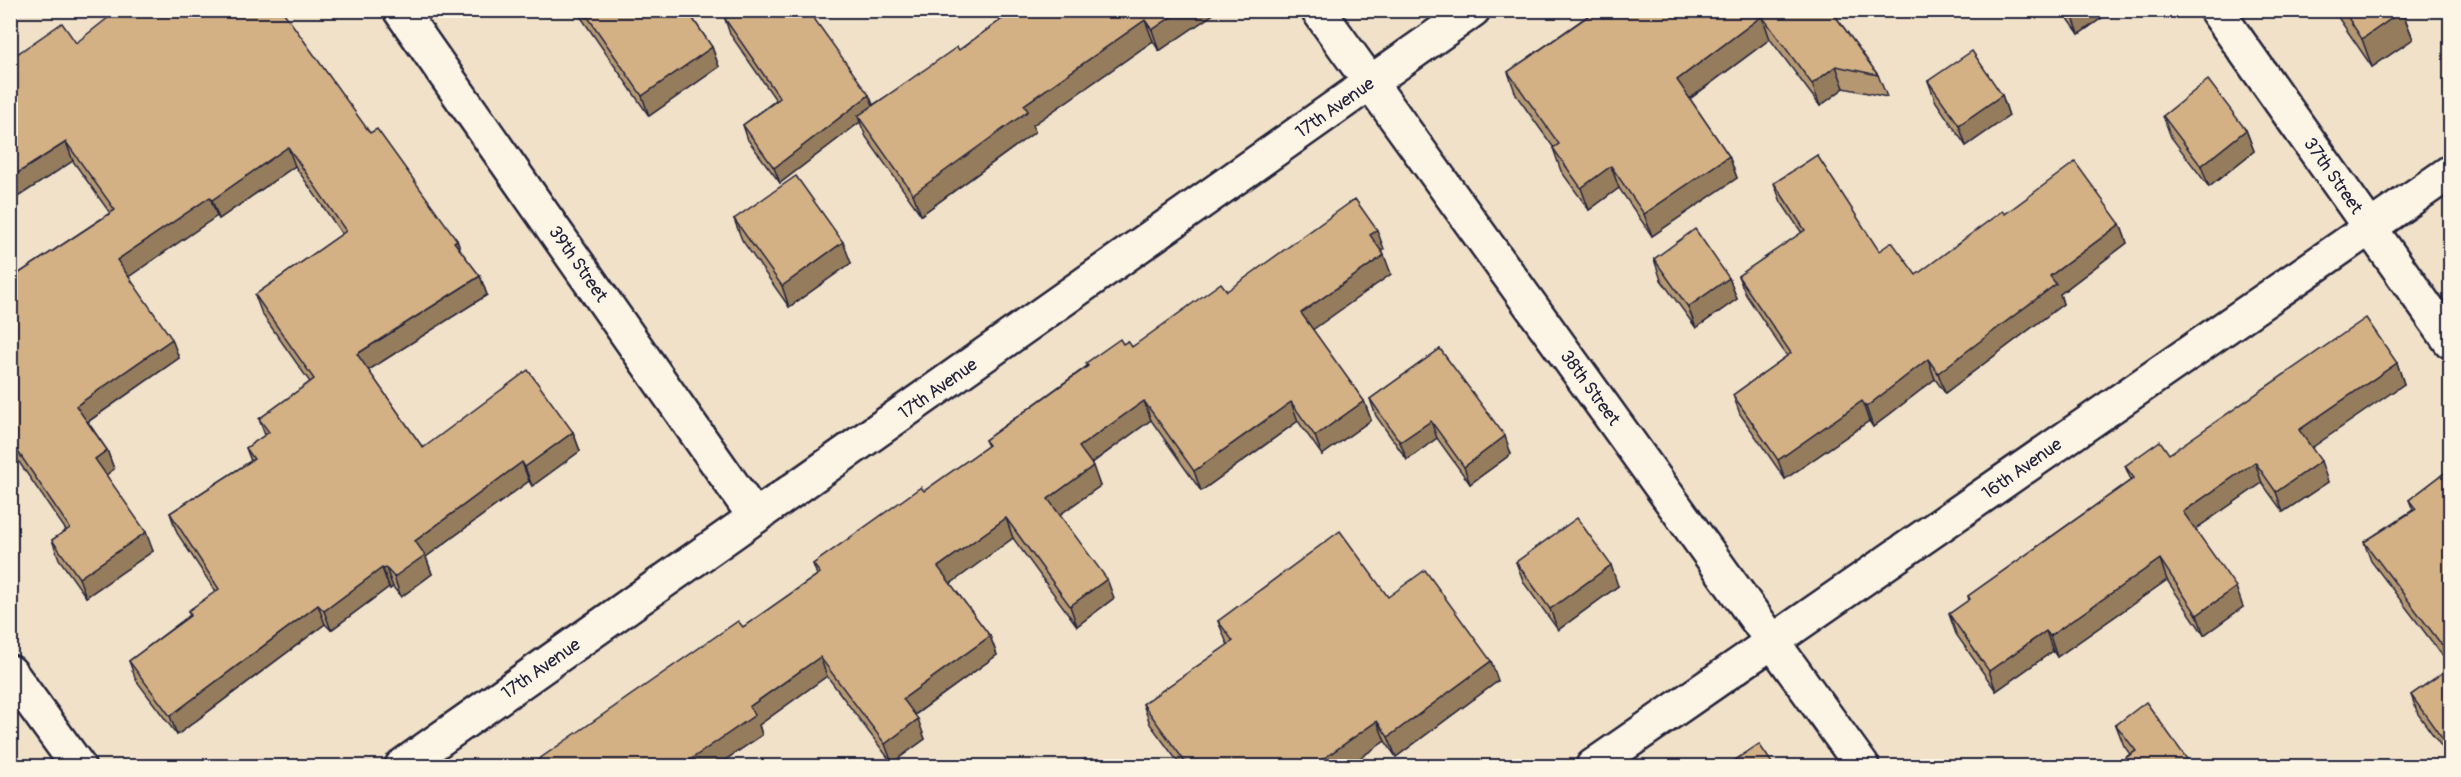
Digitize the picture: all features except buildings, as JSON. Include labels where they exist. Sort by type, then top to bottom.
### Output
[{"type":"street","name":"39th Street","points":[[400,10],[755,517]]},
{"type":"street","name":"38th Street","points":[[1318,10],[1862,766]]},
{"type":"street","name":"17th Avenue","points":[[402,766],[1473,10]]},
{"type":"street","name":"37th Street","points":[[2216,10],[2451,341]]},
{"type":"street","name":"16th Avenue","points":[[1593,766],[2451,172]]},
{"type":"street","points":[[10,672],[78,766]]}]
